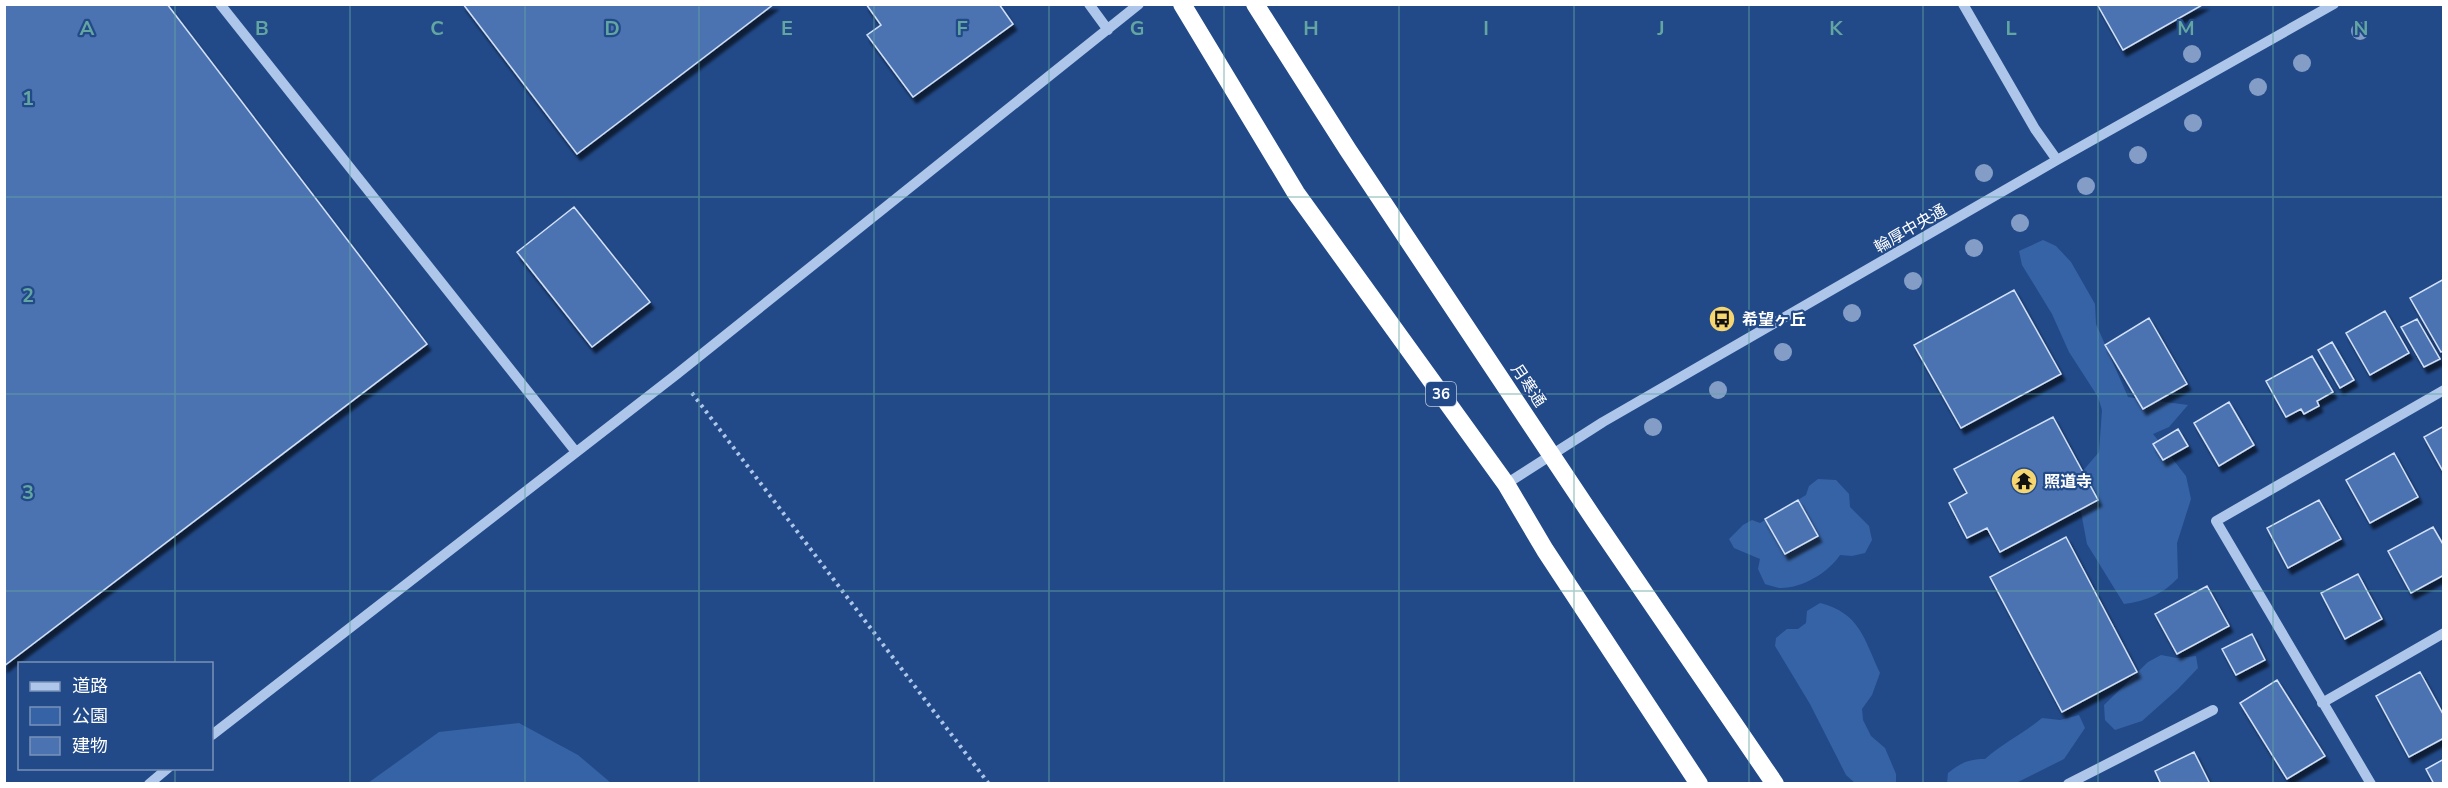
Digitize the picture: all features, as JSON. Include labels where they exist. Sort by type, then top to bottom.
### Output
[{"type":"highway","name":"36","points":[[1182,4],[1296,193],[1506,484],[1545,550],[1699,783]]},
{"type":"highway","name":"月寒通","points":[[1255,4],[1348,150],[1775,783]]},
{"type":"street","points":[[220,4],[576,452]]},
{"type":"street","points":[[1089,4],[1108,30]]},
{"type":"street","points":[[213,734],[677,374],[1139,4]]},
{"type":"street","points":[[1964,4],[2035,129],[2057,160]]},
{"type":"street","name":"輪厚中央通","points":[[1506,484],[1603,422],[2057,160],[2334,4]]},
{"type":"street","points":[[2371,783],[2216,520],[2444,390]]},
{"type":"street","points":[[2322,703],[2444,633]]},
{"type":"street","points":[[2068,783],[2213,710]]},
{"type":"street","points":[[149,783],[165,770]]},
{"type":"path","points":[[677,374],[989,783]]},
{"type":"green space","points":[[2043,240],[2056,246],[2071,262],[2095,304],[2096,324],[2128,397],[2188,405],[2169,427],[2153,434],[2186,476],[2191,499],[2177,543],[2178,578],[2154,596],[2140,601],[2124,604],[2087,544],[2075,480],[2099,452],[2102,410],[2098,397],[2069,352],[2052,314],[2022,265],[2019,251]]},
{"type":"green space","points":[[1818,479],[1836,480],[1849,494],[1850,507],[1869,526],[1872,540],[1865,553],[1852,556],[1840,555],[1821,574],[1805,583],[1787,588],[1765,584],[1758,569],[1760,559],[1734,548],[1729,539],[1743,525],[1752,520],[1760,523],[1806,495],[1809,486]]},
{"type":"green space","points":[[1820,603],[1844,613],[1859,629],[1880,673],[1872,695],[1862,709],[1863,720],[1871,736],[1885,748],[1896,774],[1896,783],[1855,783],[1846,775],[1810,704],[1775,646],[1776,638],[1787,629],[1798,629],[1806,623],[1807,611]]},
{"type":"green space","points":[[2161,655],[2177,658],[2196,656],[2198,668],[2142,721],[2115,730],[2105,720],[2104,705],[2148,662]]},
{"type":"green space","points":[[2079,715],[2085,728],[2064,759],[2016,783],[1947,783],[1948,773],[1965,762],[1985,759],[2042,718],[2060,720]]},
{"type":"green space","points":[[519,723],[578,755],[611,783],[368,783],[439,732]]},
{"type":"building","points":[[4,4],[167,4],[427,344],[4,666]]},
{"type":"building","points":[[463,4],[774,4],[577,154]]},
{"type":"building","points":[[866,4],[999,4],[1013,24],[913,97],[867,35],[881,25]]},
{"type":"building","points":[[2097,4],[2204,4],[2123,50]]},
{"type":"building","points":[[574,207],[650,302],[592,347],[517,252]]},
{"type":"building","points":[[2444,279],[2444,350],[2441,352],[2410,298]]},
{"type":"building","points":[[2014,290],[2061,374],[1961,428],[1914,345]]},
{"type":"building","points":[[2385,311],[2409,353],[2370,375],[2346,333]]},
{"type":"building","points":[[2149,318],[2187,384],[2143,409],[2105,345]]},
{"type":"building","points":[[2417,319],[2440,359],[2424,367],[2401,327]]},
{"type":"building","points":[[2332,342],[2354,380],[2340,388],[2318,350]]},
{"type":"building","points":[[2312,356],[2333,392],[2317,401],[2319,406],[2304,414],[2301,409],[2286,417],[2266,381]]},
{"type":"building","points":[[2229,402],[2254,445],[2219,466],[2194,423]]},
{"type":"building","name":"照道寺","points":[[2053,417],[2098,500],[2000,552],[1987,528],[1967,538],[1949,503],[1967,493],[1954,469]]},
{"type":"building","points":[[2444,426],[2444,473],[2424,437]]},
{"type":"building","points":[[2178,429],[2188,446],[2163,460],[2153,444]]},
{"type":"building","points":[[2394,453],[2418,497],[2370,523],[2346,480]]},
{"type":"building","points":[[1798,500],[1818,536],[1785,554],[1765,519]]},
{"type":"building","points":[[2319,500],[2341,539],[2288,568],[2267,528]]},
{"type":"building","points":[[2433,527],[2444,546],[2444,575],[2411,593],[2388,551]]},
{"type":"building","points":[[2066,537],[2137,672],[2062,712],[1990,577]]},
{"type":"building","points":[[2358,574],[2382,619],[2345,639],[2321,593]]},
{"type":"building","points":[[2207,586],[2229,626],[2177,654],[2155,614]]},
{"type":"building","points":[[2252,634],[2265,660],[2236,675],[2222,649]]},
{"type":"building","points":[[2420,672],[2444,716],[2444,738],[2409,757],[2376,696]]},
{"type":"building","points":[[2277,680],[2325,756],[2287,779],[2240,703]]},
{"type":"building","points":[[2194,752],[2210,784],[2161,784],[2155,771]]},
{"type":"building","points":[[2444,759],[2444,784],[2434,784],[2426,769]]},
{"type":"place","name":"希望ヶ丘","points":[[1722,319]]},
{"type":"place","name":"照道寺","points":[[2024,481]]}]
